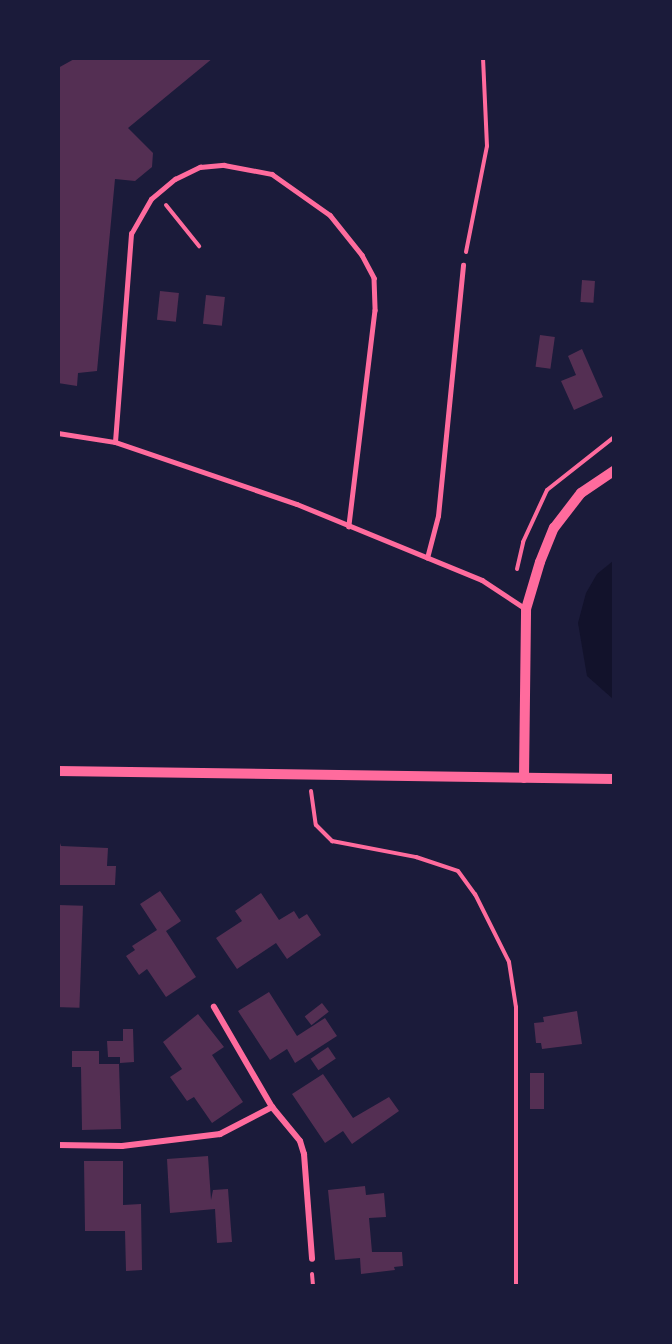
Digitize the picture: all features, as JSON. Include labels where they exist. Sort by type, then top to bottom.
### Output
[{"type":"street","points":[[524,778],[526,609],[554,528],[580,493],[614,471]]},
{"type":"street","points":[[58,771],[614,779]]},
{"type":"street","points":[[214,1007],[272,1107],[300,1142],[304,1154],[312,1259]]},
{"type":"street","points":[[58,1145],[122,1146],[220,1134],[272,1107]]},
{"type":"lane","points":[[115,442],[131,234],[157,194],[175,179],[200,167],[224,165],[272,174],[330,215],[362,255],[374,278],[375,310],[349,526]]},
{"type":"lane","points":[[427,558],[438,516],[463,265]]},
{"type":"lane","points":[[58,433],[115,442],[297,504],[482,580],[526,609]]},
{"type":"path","points":[[463,265],[487,146],[483,58]]},
{"type":"path","points":[[157,194],[199,246]]},
{"type":"path","points":[[309,775],[316,825],[323,836],[343,846],[416,857],[458,871],[475,894],[510,962],[516,1007],[516,1286]]},
{"type":"shaded area","points":[[613,561],[613,699],[587,676],[578,623],[586,593],[597,574]]},
{"type":"building","points":[[76,58],[213,58],[128,128],[153,153],[152,167],[135,181],[115,179],[97,371],[78,373],[77,386],[58,383],[58,68]]},
{"type":"building","points":[[582,280],[595,281],[593,303],[580,302]]},
{"type":"building","points":[[160,291],[179,293],[176,322],[157,320]]},
{"type":"building","points":[[206,295],[225,297],[222,326],[203,324]]},
{"type":"building","points":[[540,335],[555,337],[550,369],[536,367]]},
{"type":"building","points":[[582,349],[603,397],[574,410],[561,381],[576,375],[568,356]]},
{"type":"building","points":[[58,837],[61,846],[108,848],[107,866],[116,866],[115,885],[58,885]]},
{"type":"building","points":[[160,891],[181,921],[166,931],[196,977],[166,997],[147,969],[139,975],[126,956],[135,950],[132,946],[157,930],[140,904]]},
{"type":"building","points":[[261,893],[279,920],[294,911],[299,919],[307,914],[321,935],[287,959],[276,943],[237,969],[216,938],[242,921],[235,911]]},
{"type":"building","points":[[58,905],[83,906],[79,1008],[58,1007]]},
{"type":"building","points":[[269,992],[297,1036],[325,1018],[337,1036],[295,1063],[287,1049],[270,1060],[238,1011]]},
{"type":"building","points":[[322,1003],[329,1012],[311,1025],[305,1017]]},
{"type":"building","points":[[577,1011],[582,1044],[542,1049],[541,1043],[536,1043],[534,1023],[544,1022],[543,1017]]},
{"type":"building","points":[[198,1014],[224,1047],[212,1055],[243,1102],[212,1123],[194,1097],[187,1101],[170,1077],[182,1069],[163,1042]]},
{"type":"building","points":[[123,1029],[133,1029],[134,1062],[120,1063],[120,1057],[108,1057],[107,1041],[123,1041]]},
{"type":"building","points":[[328,1047],[336,1059],[318,1070],[311,1059]]},
{"type":"building","points":[[72,1051],[99,1051],[99,1064],[119,1064],[121,1129],[82,1130],[81,1067],[72,1067]]},
{"type":"building","points":[[530,1073],[544,1073],[544,1109],[530,1109]]},
{"type":"building","points":[[323,1074],[353,1118],[389,1097],[399,1111],[352,1144],[343,1131],[325,1143],[292,1094]]},
{"type":"building","points":[[208,1156],[211,1200],[213,1190],[228,1189],[232,1242],[217,1243],[215,1209],[170,1213],[167,1159]]},
{"type":"building","points":[[84,1161],[123,1161],[123,1205],[141,1204],[142,1270],[126,1271],[125,1231],[85,1231]]},
{"type":"building","points":[[365,1186],[366,1195],[384,1193],[386,1217],[369,1218],[372,1252],[402,1252],[403,1266],[394,1267],[395,1270],[361,1274],[360,1258],[335,1260],[328,1190]]}]
